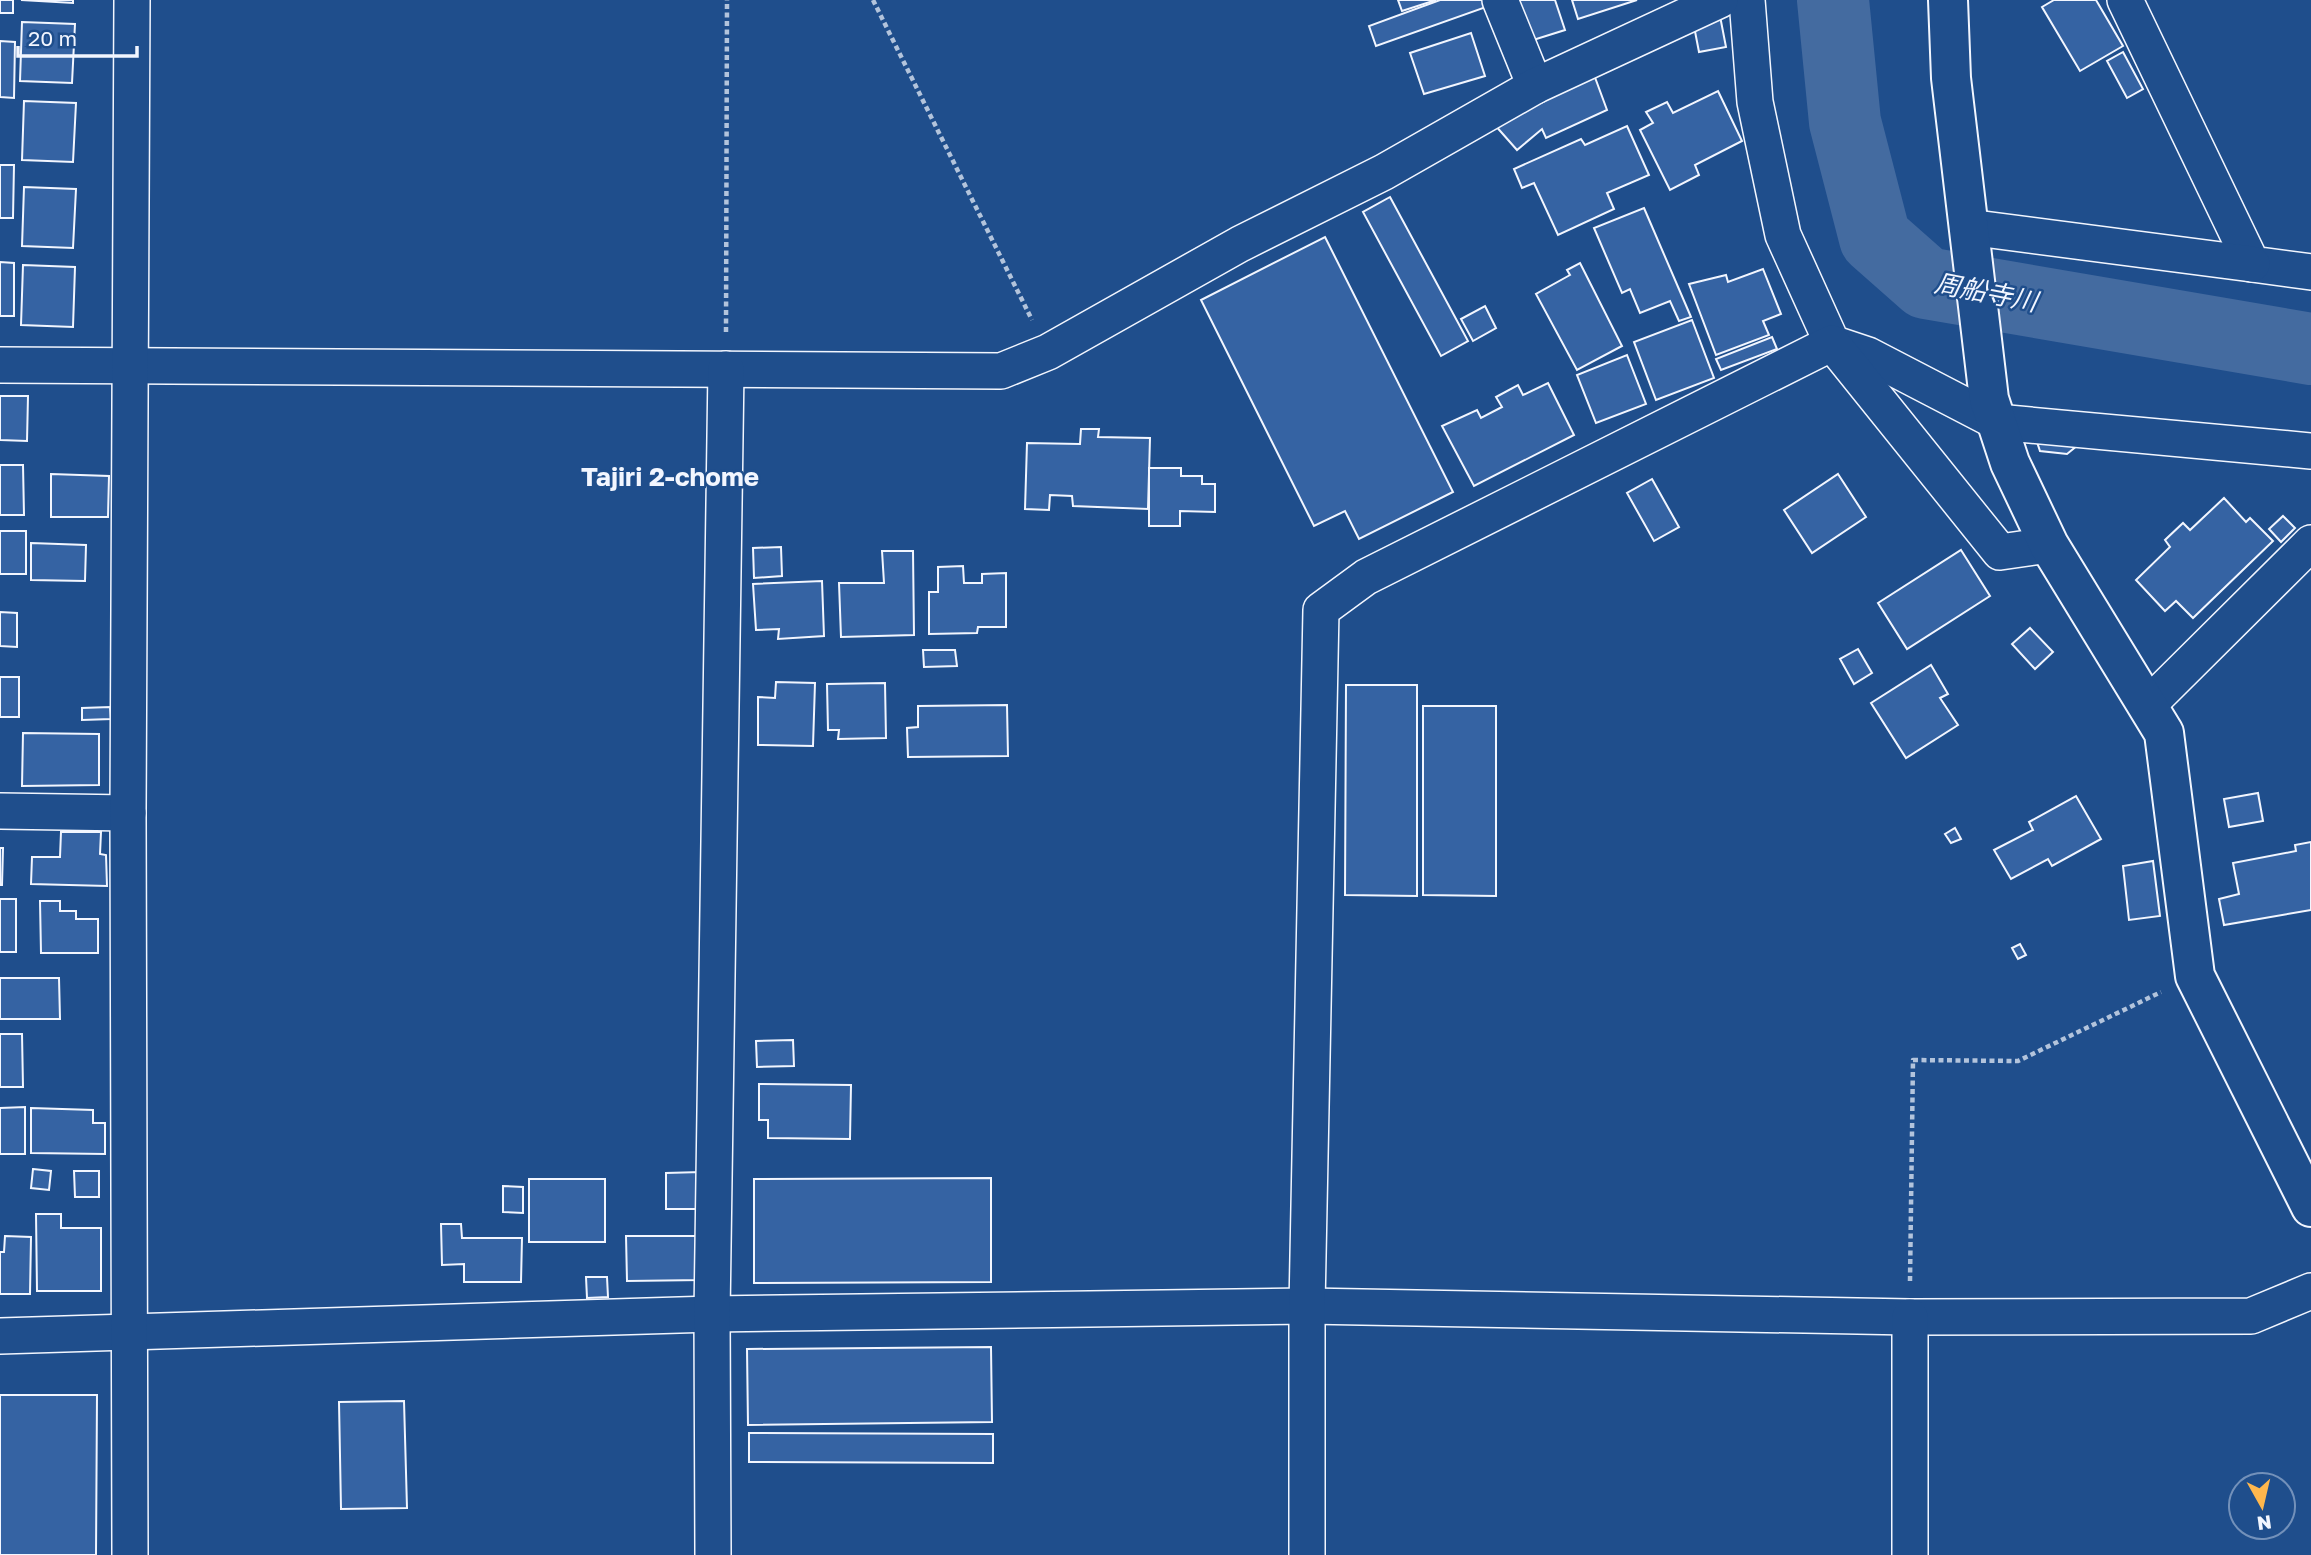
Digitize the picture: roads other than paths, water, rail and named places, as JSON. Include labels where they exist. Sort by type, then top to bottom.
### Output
[{"type":"street","points":[[130,1555],[128,813],[132,0]]},
{"type":"street","points":[[1500,0],[1535,86]]},
{"type":"street","points":[[0,365],[1001,371],[1048,352],[1240,244],[1384,172],[1535,86],[1720,0]]},
{"type":"street","points":[[1747,0],[1755,102],[1783,236],[1832,343],[2000,551],[2049,545]]},
{"type":"street","points":[[1948,0],[1951,78],[1993,411],[2010,463],[2049,545],[2164,733],[2195,976],[2311,1207]]},
{"type":"street","points":[[2125,0],[2252,264]]},
{"type":"street","points":[[1970,239],[2252,264],[2311,272]]},
{"type":"street","points":[[1307,1555],[1307,1306],[1321,610],[1366,577],[1832,343],[1868,355],[1993,411],[2311,451]]},
{"type":"street","points":[[713,1555],[712,1314],[726,369]]},
{"type":"street","points":[[2147,706],[2311,542]]},
{"type":"street","points":[[0,811],[128,813]]},
{"type":"street","points":[[0,1336],[712,1314],[1307,1306],[1910,1317],[2251,1316],[2311,1292]]},
{"type":"street","points":[[1910,1317],[1910,1555]]},
{"type":"waterway","name":"周船寺川","points":[[1833,0],[1845,122],[1875,238],[1926,283],[2311,349]]},
{"type":"district","name":"Tajiri 2-chome","points":[[670,476]]}]
